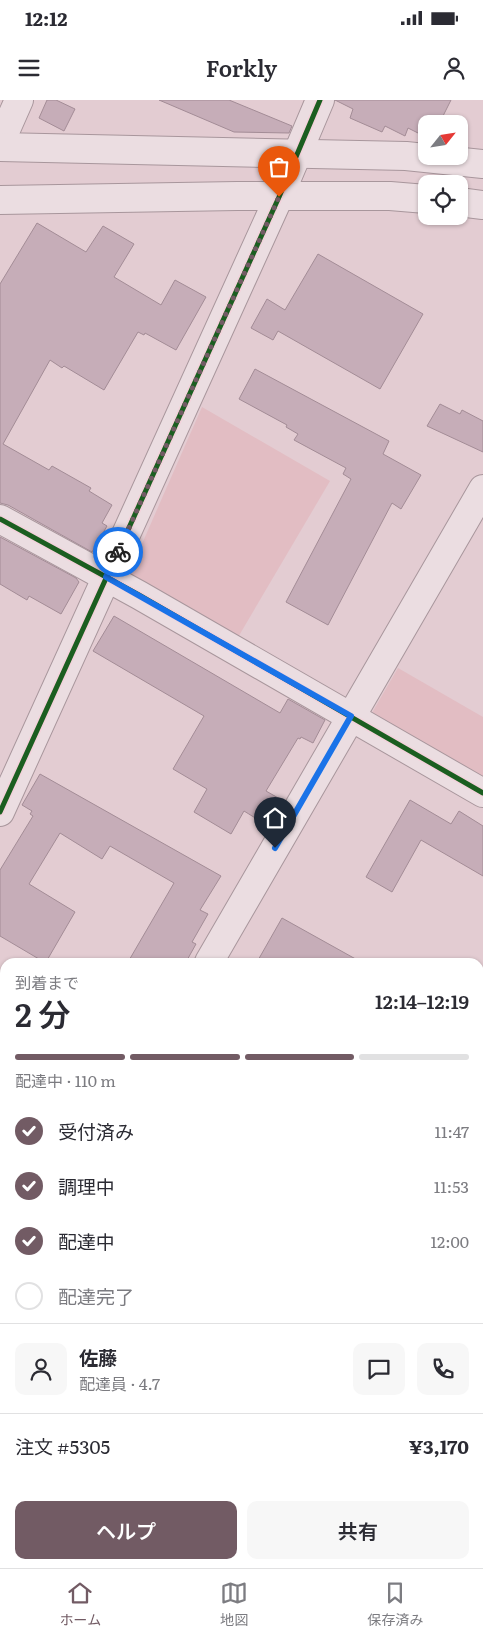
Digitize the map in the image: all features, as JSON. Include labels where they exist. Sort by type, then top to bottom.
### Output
[{"type":"street","points":[[19,100],[0,145],[406,156],[483,164]]},
{"type":"street","points":[[0,812],[279,197],[320,100]]},
{"type":"street","points":[[0,200],[237,196],[390,196],[418,198]]},
{"type":"street","points":[[468,203],[483,205]]},
{"type":"street","points":[[211,958],[483,489]]},
{"type":"street","points":[[0,519],[106,577],[483,793]]},
{"type":"shaded area","points":[[202,407],[330,481],[237,639],[127,578]]},
{"type":"shaded area","points":[[398,668],[483,717],[483,783],[369,718]]},
{"type":"building","points":[[47,100],[56,100],[75,109],[64,131],[39,118]]},
{"type":"building","points":[[159,100],[229,100],[292,126],[289,133],[234,132]]},
{"type":"building","points":[[335,100],[451,100],[444,115],[418,115],[418,133],[408,128],[405,136],[385,126],[382,132],[350,118],[353,109]]},
{"type":"building","points":[[37,223],[86,252],[103,226],[134,244],[114,277],[161,305],[175,280],[206,297],[176,350],[145,333],[144,335],[138,332],[104,390],[64,366],[62,368],[50,360],[3,444],[49,470],[52,466],[91,488],[89,491],[112,505],[102,523],[107,526],[92,552],[8,505],[0,503],[0,284]]},
{"type":"building","points":[[318,254],[423,314],[380,389],[278,331],[273,340],[251,328],[267,299],[285,310]]},
{"type":"building","points":[[255,369],[389,441],[383,454],[421,475],[401,509],[392,503],[328,625],[286,602],[351,479],[343,474],[346,468],[294,440],[298,434],[286,427],[287,425],[239,399]]},
{"type":"building","points":[[440,404],[460,414],[462,410],[483,421],[483,452],[427,426]]},
{"type":"building","points":[[0,537],[76,578],[79,582],[61,614],[29,596],[27,600],[0,584]]},
{"type":"building","points":[[114,616],[280,713],[288,699],[325,720],[313,743],[301,737],[300,739],[298,738],[266,791],[280,799],[265,824],[244,811],[231,834],[194,812],[207,789],[173,769],[204,716],[93,651]]},
{"type":"building","points":[[40,774],[221,876],[200,910],[208,914],[192,942],[196,944],[188,958],[130,958],[174,883],[110,846],[102,859],[60,833],[29,884],[75,912],[48,958],[37,958],[0,936],[0,870],[33,816],[30,814],[32,811],[22,805]]},
{"type":"building","points":[[410,800],[451,824],[459,811],[483,826],[483,876],[421,840],[392,892],[366,877]]},
{"type":"building","points":[[282,918],[354,958],[259,958]]},
{"type":"cycle path","points":[[0,812],[279,197],[320,100]]},
{"type":"cycle path","points":[[0,519],[139,595],[483,793]]},
{"type":"way so far","points":[[118,552],[279,197]]},
{"type":"route","points":[[118,552],[106,577],[351,716],[275,848]]}]
